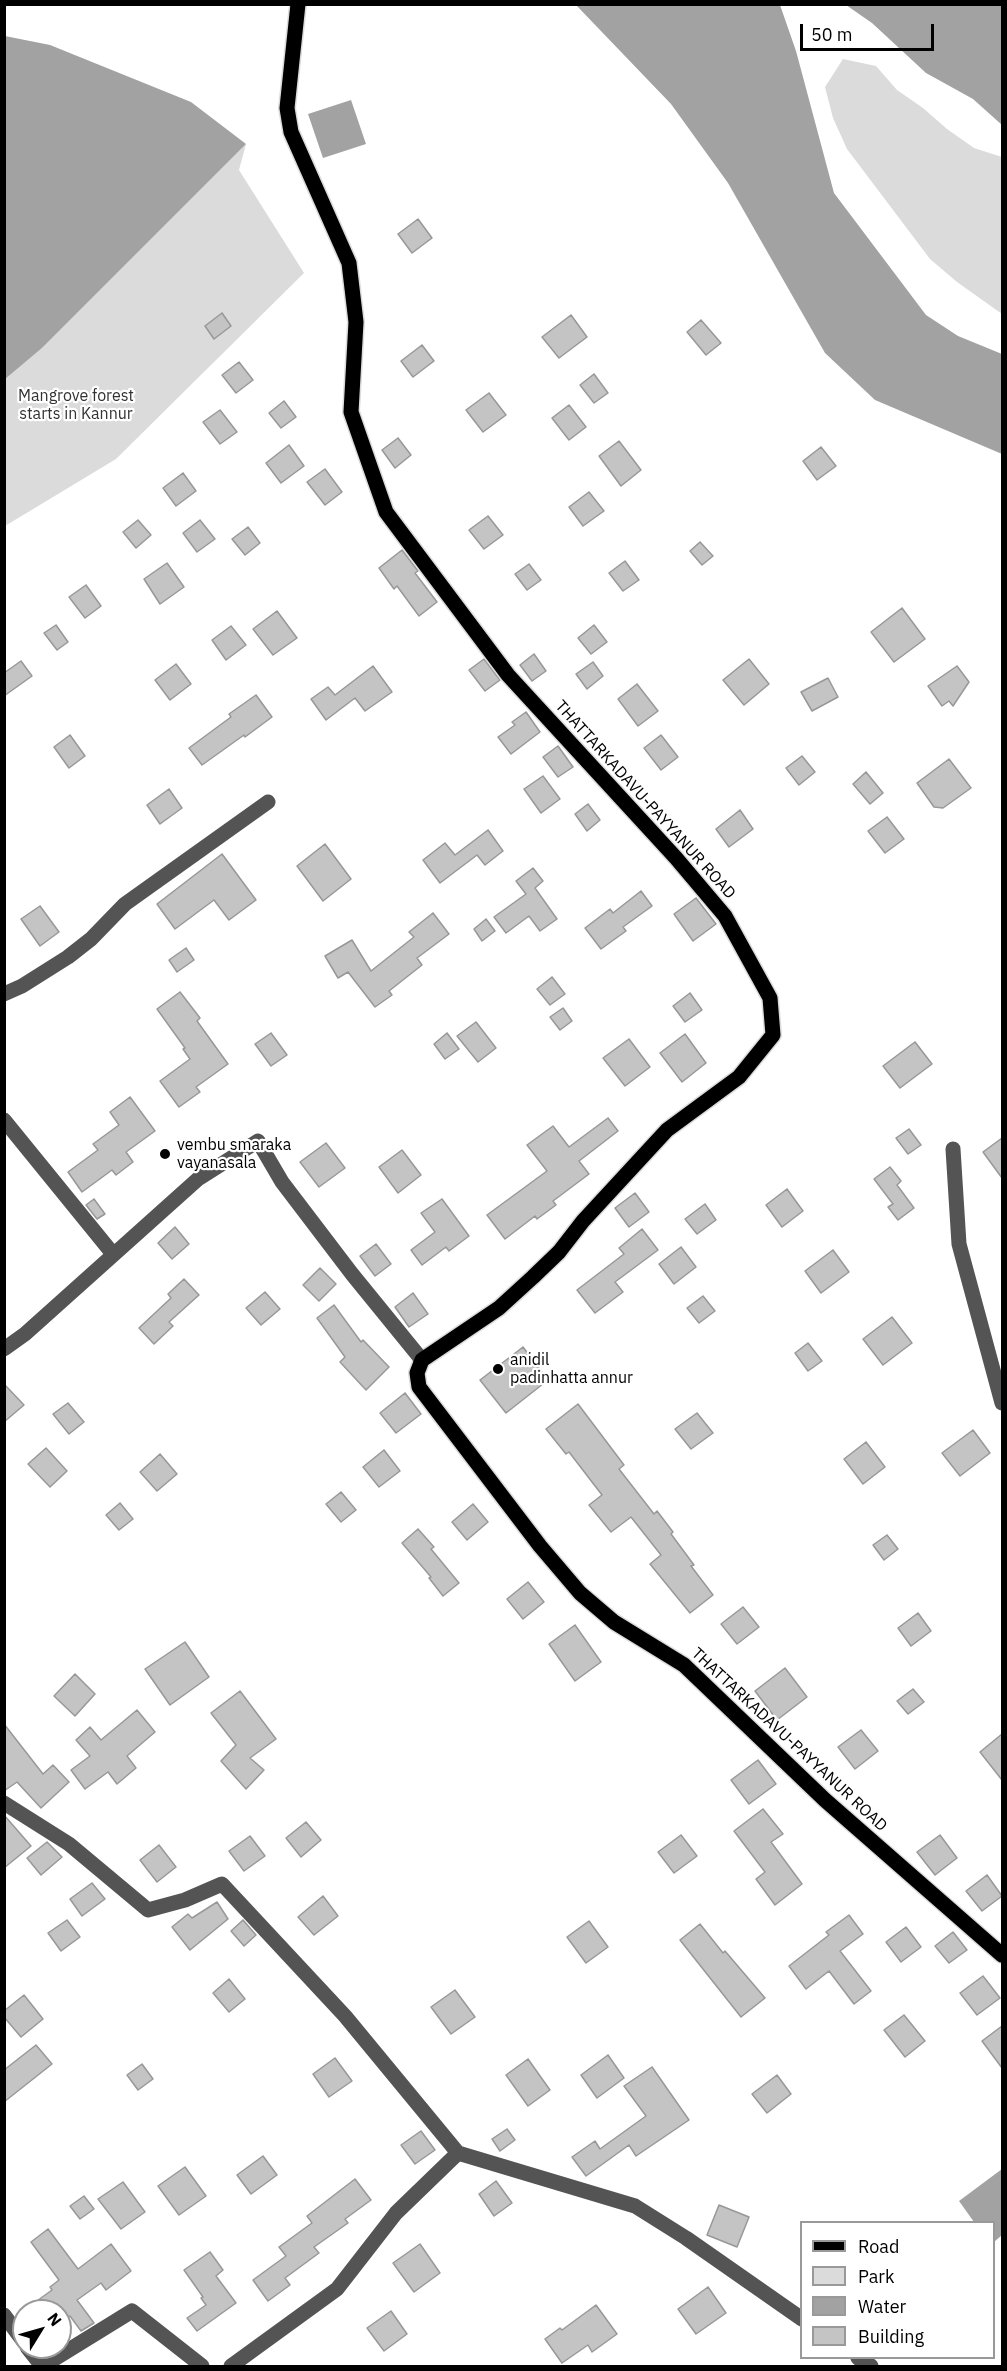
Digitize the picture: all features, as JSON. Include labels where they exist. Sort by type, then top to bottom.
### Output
[{"type":"main road","name":"THATTARKADAVU-PAYYANUR ROAD","points":[[298,4],[287,108],[291,132],[349,263],[356,322],[351,412],[386,512],[508,675],[676,858],[725,916],[770,998],[773,1035],[739,1077],[667,1131],[583,1221],[559,1252],[499,1308],[422,1360],[417,1373],[419,1387],[540,1546],[580,1593],[614,1622],[684,1665],[825,1800],[1002,1955]]},
{"type":"street","points":[[4,994],[22,986],[68,957],[91,939],[125,904],[268,802]]},
{"type":"street","points":[[4,1120],[113,1254]]},
{"type":"street","points":[[4,1349],[26,1334],[198,1179],[258,1141],[282,1182],[352,1274],[422,1360]]},
{"type":"street","points":[[953,1149],[959,1244],[1002,1403]]},
{"type":"street","points":[[4,1803],[69,1844],[148,1910],[185,1900],[222,1884],[345,2016],[458,2153],[634,2206],[686,2238],[800,2318]]},
{"type":"street","points":[[231,2367],[337,2289],[396,2213],[458,2153]]},
{"type":"street","points":[[42,2367],[132,2311],[202,2367]]},
{"type":"green space","points":[[843,59],[876,66],[897,90],[947,129],[974,148],[1002,157],[1002,314],[957,282],[930,259],[847,149],[833,118],[825,87]]},
{"type":"green space","name":"Mangrove forest starts in Kannur","points":[[246,144],[239,170],[304,273],[116,459],[5,526],[4,379],[42,348]]},
{"type":"water","points":[[576,5],[780,5],[796,51],[834,193],[926,315],[958,336],[1002,354],[1002,454],[875,400],[825,353],[728,183],[671,104]]},
{"type":"water","points":[[846,5],[1002,5],[1002,125],[973,99],[926,73],[872,23]]},
{"type":"water","points":[[5,36],[50,45],[191,102],[246,144],[42,348],[5,379]]},
{"type":"water","points":[[351,100],[366,144],[323,158],[308,114]]},
{"type":"water","points":[[1002,2169],[1002,2235],[995,2241],[995,2221],[973,2221],[959,2201]]},
{"type":"building","points":[[418,219],[432,238],[412,253],[398,234]]},
{"type":"building","points":[[222,313],[231,326],[214,339],[205,326]]},
{"type":"building","points":[[571,315],[587,337],[559,358],[542,337]]},
{"type":"building","points":[[701,320],[721,343],[706,355],[687,332]]},
{"type":"building","points":[[422,345],[434,361],[413,377],[401,361]]},
{"type":"building","points":[[239,362],[253,380],[236,393],[222,375]]},
{"type":"building","points":[[594,374],[608,393],[594,403],[580,385]]},
{"type":"building","points":[[489,393],[506,415],[483,432],[466,410]]},
{"type":"building","points":[[284,401],[296,417],[281,428],[269,413]]},
{"type":"building","points":[[569,405],[586,427],[569,440],[552,418]]},
{"type":"building","points":[[220,410],[237,432],[220,444],[203,422]]},
{"type":"building","points":[[398,438],[411,455],[395,468],[382,450]]},
{"type":"building","points":[[619,441],[641,470],[621,486],[599,456]]},
{"type":"building","points":[[289,445],[304,466],[281,483],[266,463]]},
{"type":"building","points":[[821,447],[836,466],[817,480],[803,461]]},
{"type":"building","points":[[325,469],[342,492],[325,505],[307,482]]},
{"type":"building","points":[[183,473],[196,491],[176,506],[163,488]]},
{"type":"building","points":[[589,492],[604,511],[583,526],[569,507]]},
{"type":"building","points":[[488,516],[503,535],[484,549],[469,530]]},
{"type":"building","points":[[138,520],[151,535],[136,548],[123,532]]},
{"type":"building","points":[[200,520],[215,539],[197,552],[183,533]]},
{"type":"building","points":[[248,527],[260,543],[245,555],[232,539]]},
{"type":"building","points":[[700,542],[713,556],[702,565],[690,551]]},
{"type":"building","points":[[402,550],[418,571],[415,573],[437,602],[419,616],[397,586],[394,589],[379,568]]},
{"type":"building","points":[[625,561],[639,580],[623,591],[609,573]]},
{"type":"building","points":[[167,563],[184,587],[160,604],[144,579]]},
{"type":"building","points":[[529,564],[541,580],[527,590],[515,574]]},
{"type":"building","points":[[86,585],[101,606],[85,618],[69,597]]},
{"type":"building","points":[[902,608],[925,639],[894,662],[871,632]]},
{"type":"building","points":[[277,611],[297,638],[273,655],[253,629]]},
{"type":"building","points":[[56,625],[68,642],[57,650],[44,633]]},
{"type":"building","points":[[594,625],[607,642],[591,654],[578,638]]},
{"type":"building","points":[[231,626],[246,645],[226,660],[212,640]]},
{"type":"building","points":[[534,654],[546,671],[532,681],[520,665]]},
{"type":"building","points":[[484,659],[500,680],[485,691],[469,670]]},
{"type":"building","points":[[749,659],[769,684],[744,705],[723,680]]},
{"type":"building","points":[[21,661],[32,676],[4,696],[4,673]]},
{"type":"building","points":[[593,662],[603,676],[587,689],[576,674]]},
{"type":"building","points":[[176,664],[191,684],[170,700],[155,680]]},
{"type":"building","points":[[373,666],[392,692],[365,711],[355,698],[326,720],[311,699],[328,687],[335,695]]},
{"type":"building","points":[[957,666],[969,682],[953,706],[949,701],[942,706],[928,686]]},
{"type":"building","points":[[828,678],[838,697],[812,711],[801,692]]},
{"type":"building","points":[[637,684],[658,711],[638,726],[618,699]]},
{"type":"building","points":[[256,695],[272,717],[202,765],[189,748],[231,717],[229,714]]},
{"type":"building","points":[[526,712],[540,732],[511,754],[498,737],[515,725],[512,722]]},
{"type":"building","points":[[70,735],[85,756],[69,768],[54,747]]},
{"type":"building","points":[[661,735],[678,757],[661,770],[644,748]]},
{"type":"building","points":[[558,746],[573,767],[558,777],[543,757]]},
{"type":"building","points":[[802,756],[815,772],[799,785],[786,768]]},
{"type":"building","points":[[949,759],[971,788],[943,808],[934,807],[917,783]]},
{"type":"building","points":[[866,772],[883,793],[870,804],[853,784]]},
{"type":"building","points":[[543,776],[560,799],[541,813],[524,789]]},
{"type":"building","points":[[169,789],[182,808],[160,824],[147,805]]},
{"type":"building","points":[[588,804],[600,820],[587,831],[575,814]]},
{"type":"building","points":[[740,810],[753,829],[729,847],[716,829]]},
{"type":"building","points":[[887,817],[904,839],[885,853],[868,831]]},
{"type":"building","points":[[488,830],[503,851],[485,865],[477,855],[440,883],[423,860],[445,843],[455,855]]},
{"type":"building","points":[[325,844],[351,879],[323,901],[297,866]]},
{"type":"building","points":[[222,854],[256,900],[229,920],[214,900],[175,929],[157,904]]},
{"type":"building","points":[[533,868],[543,881],[535,888],[557,919],[540,931],[529,916],[506,933],[494,917],[526,894],[516,881]]},
{"type":"building","points":[[641,891],[652,906],[623,927],[626,931],[601,949],[585,928],[610,909],[613,913]]},
{"type":"building","points":[[696,898],[716,924],[693,941],[674,914]]},
{"type":"building","points":[[40,906],[59,932],[40,946],[21,919]]},
{"type":"building","points":[[433,913],[449,934],[417,958],[422,965],[389,991],[392,995],[375,1007],[348,972],[338,978],[325,956],[352,940],[371,971],[414,937],[409,932]]},
{"type":"building","points":[[486,919],[495,931],[482,941],[474,929]]},
{"type":"building","points":[[186,948],[194,960],[177,972],[169,960]]},
{"type":"building","points":[[552,977],[565,994],[550,1005],[537,989]]},
{"type":"building","points":[[180,992],[200,1018],[197,1021],[228,1064],[196,1087],[200,1092],[179,1107],[160,1081],[190,1059],[183,1049],[185,1048],[157,1009]]},
{"type":"building","points":[[690,993],[702,1010],[685,1022],[673,1006]]},
{"type":"building","points":[[563,1008],[572,1021],[560,1030],[550,1017]]},
{"type":"building","points":[[476,1022],[496,1048],[478,1062],[457,1036]]},
{"type":"building","points":[[271,1033],[287,1055],[271,1066],[255,1044]]},
{"type":"building","points":[[447,1033],[459,1049],[445,1059],[434,1044]]},
{"type":"building","points":[[685,1034],[706,1063],[682,1082],[660,1053]]},
{"type":"building","points":[[629,1039],[650,1067],[625,1086],[603,1058]]},
{"type":"building","points":[[915,1042],[932,1064],[900,1088],[883,1066]]},
{"type":"building","points":[[130,1097],[155,1131],[126,1152],[133,1162],[116,1175],[112,1170],[82,1192],[68,1172],[98,1150],[93,1144],[119,1125],[110,1112]]},
{"type":"building","points":[[608,1118],[618,1131],[579,1161],[589,1174],[553,1201],[556,1205],[537,1219],[535,1216],[505,1239],[487,1215],[547,1171],[527,1145],[553,1126],[569,1147]]},
{"type":"building","points":[[909,1129],[921,1145],[908,1154],[896,1138]]},
{"type":"building","points":[[1002,1138],[1002,1178],[983,1152]]},
{"type":"building","points":[[326,1143],[345,1168],[319,1187],[300,1162]]},
{"type":"building","points":[[402,1150],[421,1175],[398,1193],[379,1167]]},
{"type":"building","points":[[890,1167],[901,1181],[897,1185],[914,1208],[898,1220],[888,1207],[893,1204],[874,1179]]},
{"type":"building","points":[[787,1189],[803,1211],[782,1227],[766,1205]]},
{"type":"building","points":[[635,1193],[649,1212],[629,1227],[615,1208]]},
{"type":"building","points":[[94,1199],[105,1214],[97,1219],[86,1205]]},
{"type":"building","points":[[442,1199],[469,1236],[449,1251],[446,1247],[422,1265],[411,1250],[435,1232],[421,1213]]},
{"type":"building","points":[[705,1204],[716,1220],[697,1234],[685,1219]]},
{"type":"building","points":[[175,1227],[189,1244],[172,1259],[158,1243]]},
{"type":"building","points":[[642,1229],[658,1250],[615,1282],[623,1292],[595,1313],[577,1290],[624,1254],[619,1248]]},
{"type":"building","points":[[376,1244],[391,1264],[375,1276],[360,1256]]},
{"type":"building","points":[[681,1247],[696,1267],[674,1284],[659,1264]]},
{"type":"building","points":[[833,1250],[849,1272],[821,1293],[805,1271]]},
{"type":"building","points":[[320,1268],[336,1284],[319,1301],[303,1285]]},
{"type":"building","points":[[184,1279],[199,1295],[169,1322],[173,1326],[154,1344],[139,1328],[171,1298],[168,1294]]},
{"type":"building","points":[[265,1292],[280,1309],[261,1325],[246,1308]]},
{"type":"building","points":[[413,1293],[428,1314],[409,1327],[395,1307]]},
{"type":"building","points":[[703,1296],[715,1311],[699,1323],[687,1308]]},
{"type":"building","points":[[334,1305],[361,1342],[363,1340],[389,1367],[366,1390],[340,1362],[345,1357],[317,1318]]},
{"type":"building","points":[[892,1317],[912,1343],[883,1365],[863,1339]]},
{"type":"building","points":[[808,1343],[822,1361],[808,1371],[795,1353]]},
{"type":"building","points":[[523,1347],[548,1380],[506,1413],[480,1380]]},
{"type":"building","points":[[4,1384],[24,1405],[4,1422]]},
{"type":"building","points":[[405,1393],[421,1414],[396,1433],[380,1413]]},
{"type":"building","points":[[68,1403],[84,1422],[69,1434],[53,1414]]},
{"type":"building","points":[[578,1404],[624,1465],[619,1469],[654,1514],[657,1511],[673,1532],[671,1534],[694,1565],[691,1566],[713,1595],[690,1613],[650,1564],[661,1555],[631,1517],[611,1532],[589,1505],[602,1495],[569,1452],[566,1454],[546,1429]]},
{"type":"building","points":[[697,1413],[713,1433],[691,1449],[675,1429]]},
{"type":"building","points":[[973,1430],[990,1453],[960,1476],[942,1453]]},
{"type":"building","points":[[866,1442],[885,1467],[863,1484],[844,1459]]},
{"type":"building","points":[[46,1448],[67,1471],[50,1487],[28,1464]]},
{"type":"building","points":[[384,1450],[400,1471],[379,1487],[363,1467]]},
{"type":"building","points":[[160,1454],[177,1474],[157,1491],[140,1472]]},
{"type":"building","points":[[341,1492],[356,1510],[341,1522],[326,1504]]},
{"type":"building","points":[[120,1503],[133,1519],[119,1530],[106,1515]]},
{"type":"building","points":[[473,1504],[488,1522],[467,1540],[452,1522]]},
{"type":"building","points":[[418,1529],[434,1547],[431,1549],[459,1583],[443,1596],[429,1578],[431,1577],[402,1543]]},
{"type":"building","points":[[887,1535],[898,1549],[884,1560],[873,1545]]},
{"type":"building","points":[[528,1582],[544,1602],[523,1619],[507,1599]]},
{"type":"building","points":[[743,1607],[759,1627],[737,1644],[721,1624]]},
{"type":"building","points":[[918,1613],[931,1631],[911,1646],[898,1628]]},
{"type":"building","points":[[575,1625],[601,1662],[575,1681],[549,1644]]},
{"type":"building","points":[[185,1642],[209,1677],[170,1705],[145,1669]]},
{"type":"building","points":[[785,1668],[807,1697],[777,1720],[755,1691]]},
{"type":"building","points":[[75,1674],[95,1694],[75,1716],[54,1696]]},
{"type":"building","points":[[913,1689],[924,1702],[908,1714],[897,1701]]},
{"type":"building","points":[[240,1691],[276,1739],[250,1758],[264,1770],[246,1789],[221,1761],[236,1745],[211,1713]]},
{"type":"building","points":[[137,1710],[155,1732],[127,1756],[136,1768],[117,1784],[108,1772],[85,1789],[71,1770],[90,1756],[76,1740],[90,1727],[101,1740]]},
{"type":"building","points":[[4,1724],[43,1774],[53,1765],[69,1782],[41,1808],[17,1782],[4,1791]]},
{"type":"building","points":[[861,1730],[878,1751],[855,1769],[838,1747]]},
{"type":"building","points":[[1002,1734],[1002,1780],[980,1752]]},
{"type":"building","points":[[758,1760],[776,1784],[749,1804],[731,1780]]},
{"type":"building","points":[[763,1809],[783,1834],[771,1842],[802,1884],[775,1905],[756,1879],[765,1872],[734,1831]]},
{"type":"building","points":[[4,1815],[31,1846],[4,1868]]},
{"type":"building","points":[[306,1822],[321,1840],[301,1857],[286,1838]]},
{"type":"building","points":[[681,1835],[697,1856],[674,1873],[658,1852]]},
{"type":"building","points":[[940,1835],[957,1858],[935,1875],[917,1852]]},
{"type":"building","points":[[250,1836],[265,1856],[244,1871],[229,1851]]},
{"type":"building","points":[[47,1842],[62,1857],[41,1875],[27,1858]]},
{"type":"building","points":[[159,1845],[176,1867],[157,1882],[140,1860]]},
{"type":"building","points":[[987,1875],[1002,1896],[982,1911],[966,1891]]},
{"type":"building","points":[[92,1883],[105,1899],[82,1916],[70,1899]]},
{"type":"building","points":[[323,1896],[338,1916],[314,1935],[298,1917]]},
{"type":"building","points":[[217,1902],[228,1919],[190,1950],[172,1927],[188,1914],[192,1918]]},
{"type":"building","points":[[849,1915],[863,1934],[840,1951],[871,1991],[854,2004],[829,1971],[806,1989],[789,1966],[829,1935],[826,1932]]},
{"type":"building","points":[[67,1920],[80,1937],[61,1951],[48,1933]]},
{"type":"building","points":[[243,1920],[256,1935],[244,1946],[231,1931]]},
{"type":"building","points":[[589,1921],[608,1947],[586,1963],[567,1937]]},
{"type":"building","points":[[700,1924],[723,1953],[725,1951],[765,1998],[741,2017],[680,1940]]},
{"type":"building","points":[[906,1927],[921,1947],[901,1962],[886,1942]]},
{"type":"building","points":[[953,1932],[967,1950],[949,1963],[935,1946]]},
{"type":"building","points":[[983,1976],[1000,1998],[977,2015],[960,1993]]},
{"type":"building","points":[[229,1979],[245,1999],[229,2012],[213,1993]]},
{"type":"building","points":[[455,1990],[475,2017],[451,2034],[431,2007]]},
{"type":"building","points":[[24,1995],[43,2019],[21,2037],[4,2017],[4,2011]]},
{"type":"building","points":[[904,2015],[925,2041],[905,2057],[884,2030]]},
{"type":"building","points":[[1002,2026],[1002,2068],[982,2041]]},
{"type":"building","points":[[36,2045],[52,2064],[4,2102],[4,2070]]},
{"type":"building","points":[[608,2055],[624,2078],[597,2098],[581,2075]]},
{"type":"building","points":[[335,2058],[352,2081],[329,2097],[313,2074]]},
{"type":"building","points":[[528,2059],[550,2090],[528,2106],[506,2075]]},
{"type":"building","points":[[142,2064],[153,2079],[138,2090],[127,2075]]},
{"type":"building","points":[[652,2067],[689,2120],[636,2156],[629,2145],[586,2176],[572,2157],[595,2141],[600,2149],[646,2116],[624,2086]]},
{"type":"building","points":[[777,2075],[791,2094],[767,2113],[752,2094]]},
{"type":"building","points":[[507,2129],[515,2140],[500,2151],[492,2139]]},
{"type":"building","points":[[421,2131],[435,2150],[415,2164],[401,2145]]},
{"type":"building","points":[[263,2156],[277,2175],[251,2194],[237,2175]]},
{"type":"building","points":[[185,2167],[206,2196],[179,2215],[158,2186]]},
{"type":"building","points":[[355,2179],[371,2200],[345,2219],[348,2223],[314,2247],[319,2253],[285,2278],[290,2285],[268,2301],[253,2280],[286,2256],[279,2247],[312,2223],[307,2216]]},
{"type":"building","points":[[496,2181],[512,2203],[494,2216],[479,2194]]},
{"type":"building","points":[[123,2182],[145,2212],[121,2229],[98,2199]]},
{"type":"building","points":[[84,2196],[94,2209],[80,2219],[70,2206]]},
{"type":"building","points":[[719,2205],[749,2217],[737,2247],[707,2235]]},
{"type":"building","points":[[48,2229],[78,2269],[111,2244],[131,2271],[106,2290],[101,2283],[77,2300],[94,2323],[81,2331],[72,2319],[72,2299],[40,2299],[52,2290],[50,2287],[59,2280],[31,2242]]},
{"type":"building","points":[[420,2244],[440,2273],[414,2292],[393,2263]]},
{"type":"building","points":[[210,2252],[223,2270],[216,2276],[236,2303],[197,2331],[187,2318],[206,2305],[184,2270]]},
{"type":"building","points":[[708,2287],[726,2313],[696,2334],[678,2309]]},
{"type":"building","points":[[596,2305],[617,2334],[592,2352],[588,2345],[562,2363],[545,2339],[560,2328],[562,2330]]},
{"type":"building","points":[[391,2311],[407,2334],[384,2351],[367,2328]]},
{"type":"place","name":"vembu smaraka vayanasala","points":[[165,1154]]},
{"type":"place","name":"anidil padinhatta annur","points":[[498,1369]]}]
